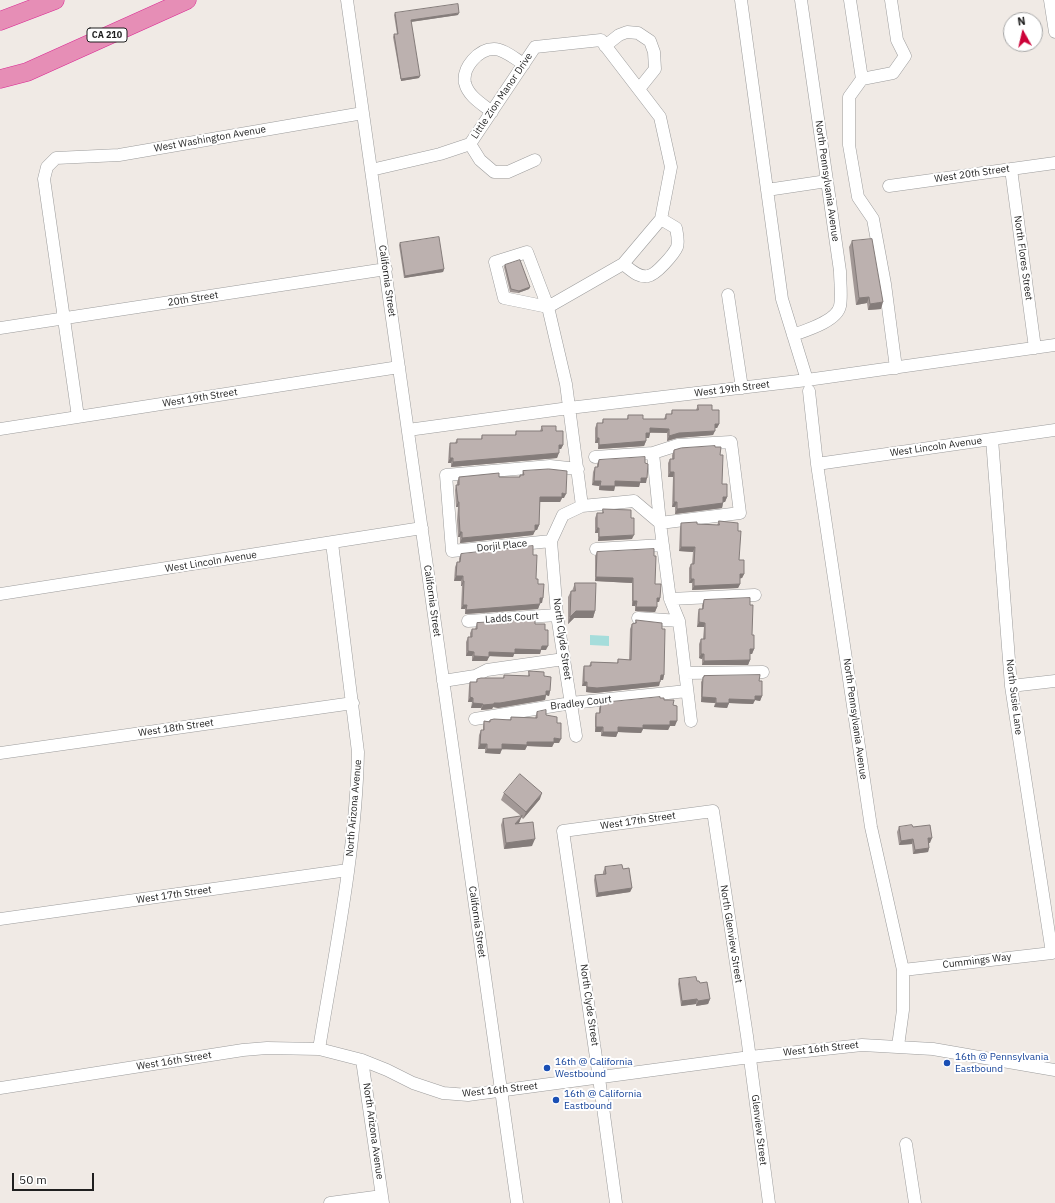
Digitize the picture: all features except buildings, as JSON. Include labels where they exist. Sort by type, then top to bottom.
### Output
[{"type":"highway","points":[[0,21],[56,0]]},
{"type":"highway","name":"CA 210","points":[[0,79],[27,72],[187,0]]},
{"type":"highway","points":[[0,83],[27,72]]},
{"type":"street","name":"California Street","points":[[347,0],[517,1203]]},
{"type":"street","name":"North Pennsylvania Avenue","points":[[740,0],[782,299],[808,385],[817,464],[871,827],[902,970],[903,1010],[898,1046]]},
{"type":"street","name":"North Pennsylvania Avenue","points":[[793,335],[820,324],[835,315],[840,306],[840,271],[800,0]]},
{"type":"street","points":[[850,0],[862,79],[850,97],[849,145],[858,197],[873,219],[885,284],[896,368]]},
{"type":"street","points":[[862,79],[893,73],[905,56],[897,40],[891,0]]},
{"type":"street","points":[[1050,0],[1055,32]]},
{"type":"street","points":[[582,506],[566,384],[548,307],[527,252],[495,262],[504,298],[548,307],[623,264],[661,219],[671,167],[660,116],[605,46],[619,35],[627,32],[638,33],[650,41],[654,52],[654,69],[639,89]]},
{"type":"street","name":"Little Zion Manor Drive","points":[[371,170],[440,154],[470,144],[535,47],[601,40],[605,46]]},
{"type":"street","points":[[492,112],[475,100],[465,83],[466,72],[475,56],[485,50],[495,49],[505,52],[524,64]]},
{"type":"street","name":"West Washington Avenue","points":[[63,319],[44,180],[47,167],[56,158],[119,155],[363,113]]},
{"type":"street","points":[[470,144],[480,160],[494,172],[508,172],[535,160]]},
{"type":"street","name":"West 20th Street","points":[[889,186],[1055,163]]},
{"type":"street","name":"North Flores Street","points":[[1011,169],[1035,348]]},
{"type":"street","points":[[767,190],[827,181]]},
{"type":"street","points":[[623,264],[637,275],[648,276],[658,272],[677,247],[678,239],[676,228],[661,219]]},
{"type":"street","name":"20th Street","points":[[0,328],[386,269]]},
{"type":"street","points":[[728,295],[742,388]]},
{"type":"street","points":[[63,319],[78,417]]},
{"type":"street","name":"West 19th Street","points":[[408,430],[569,408],[742,388],[808,385],[896,368],[1055,345]]},
{"type":"street","name":"West 19th Street","points":[[0,429],[399,367]]},
{"type":"street","name":"West Lincoln Avenue","points":[[817,464],[1055,430]]},
{"type":"street","name":"North Susie Lane","points":[[992,439],[1011,686],[1052,953]]},
{"type":"street","points":[[551,541],[563,515],[582,506],[634,501],[660,523],[740,513],[731,442],[678,445],[653,453],[595,457]]},
{"type":"street","points":[[653,453],[670,599],[679,621],[691,721]]},
{"type":"street","name":"Dorjil Place","points":[[551,541],[452,551],[446,475],[550,466],[578,469]]},
{"type":"street","name":"West Lincoln Avenue","points":[[0,594],[422,528]]},
{"type":"street","name":"North Clyde Street","points":[[551,541],[557,615],[576,736]]},
{"type":"street","name":"North Arizona Avenue","points":[[319,1049],[348,870],[358,778],[358,752],[353,703],[332,543]]},
{"type":"street","points":[[596,549],[663,545]]},
{"type":"street","points":[[670,599],[755,595]]},
{"type":"street","name":"Ladds Court","points":[[468,621],[557,615]]},
{"type":"street","points":[[638,618],[679,621]]},
{"type":"street","points":[[443,681],[475,676],[487,670],[564,659]]},
{"type":"street","points":[[685,674],[763,672]]},
{"type":"street","points":[[1011,686],[1055,681]]},
{"type":"street","name":"Bradley Court","points":[[475,719],[571,703],[687,691]]},
{"type":"street","name":"West 18th Street","points":[[0,753],[353,703]]},
{"type":"street","name":"West 17th Street","points":[[563,831],[713,812]]},
{"type":"street","name":"North Glenview Street","points":[[713,812],[750,1056]]},
{"type":"street","name":"North Clyde Street","points":[[563,831],[616,1203]]},
{"type":"street","name":"West 17th Street","points":[[0,919],[348,870]]},
{"type":"street","name":"Cummings Way","points":[[902,970],[1052,953]]},
{"type":"street","name":"West 16th Street","points":[[0,1088],[243,1050],[267,1048],[319,1049],[362,1060],[413,1083],[443,1093],[468,1095],[750,1056],[862,1045],[933,1049],[1055,1070]]},
{"type":"street","name":"Glenview Street","points":[[750,1056],[769,1203]]},
{"type":"street","name":"North Arizona Avenue","points":[[362,1060],[382,1199]]},
{"type":"street","points":[[906,1144],[915,1203]]},
{"type":"street","points":[[330,1203],[382,1199]]},
{"type":"water","points":[[590,635],[609,636],[609,646],[590,645]]},
{"type":"place","name":"16th @ Pennsylvania Eastbound","points":[[947,1063]]},
{"type":"place","name":"16th @ California Westbound","points":[[547,1068]]},
{"type":"place","name":"16th @ California Eastbound","points":[[556,1100]]}]
